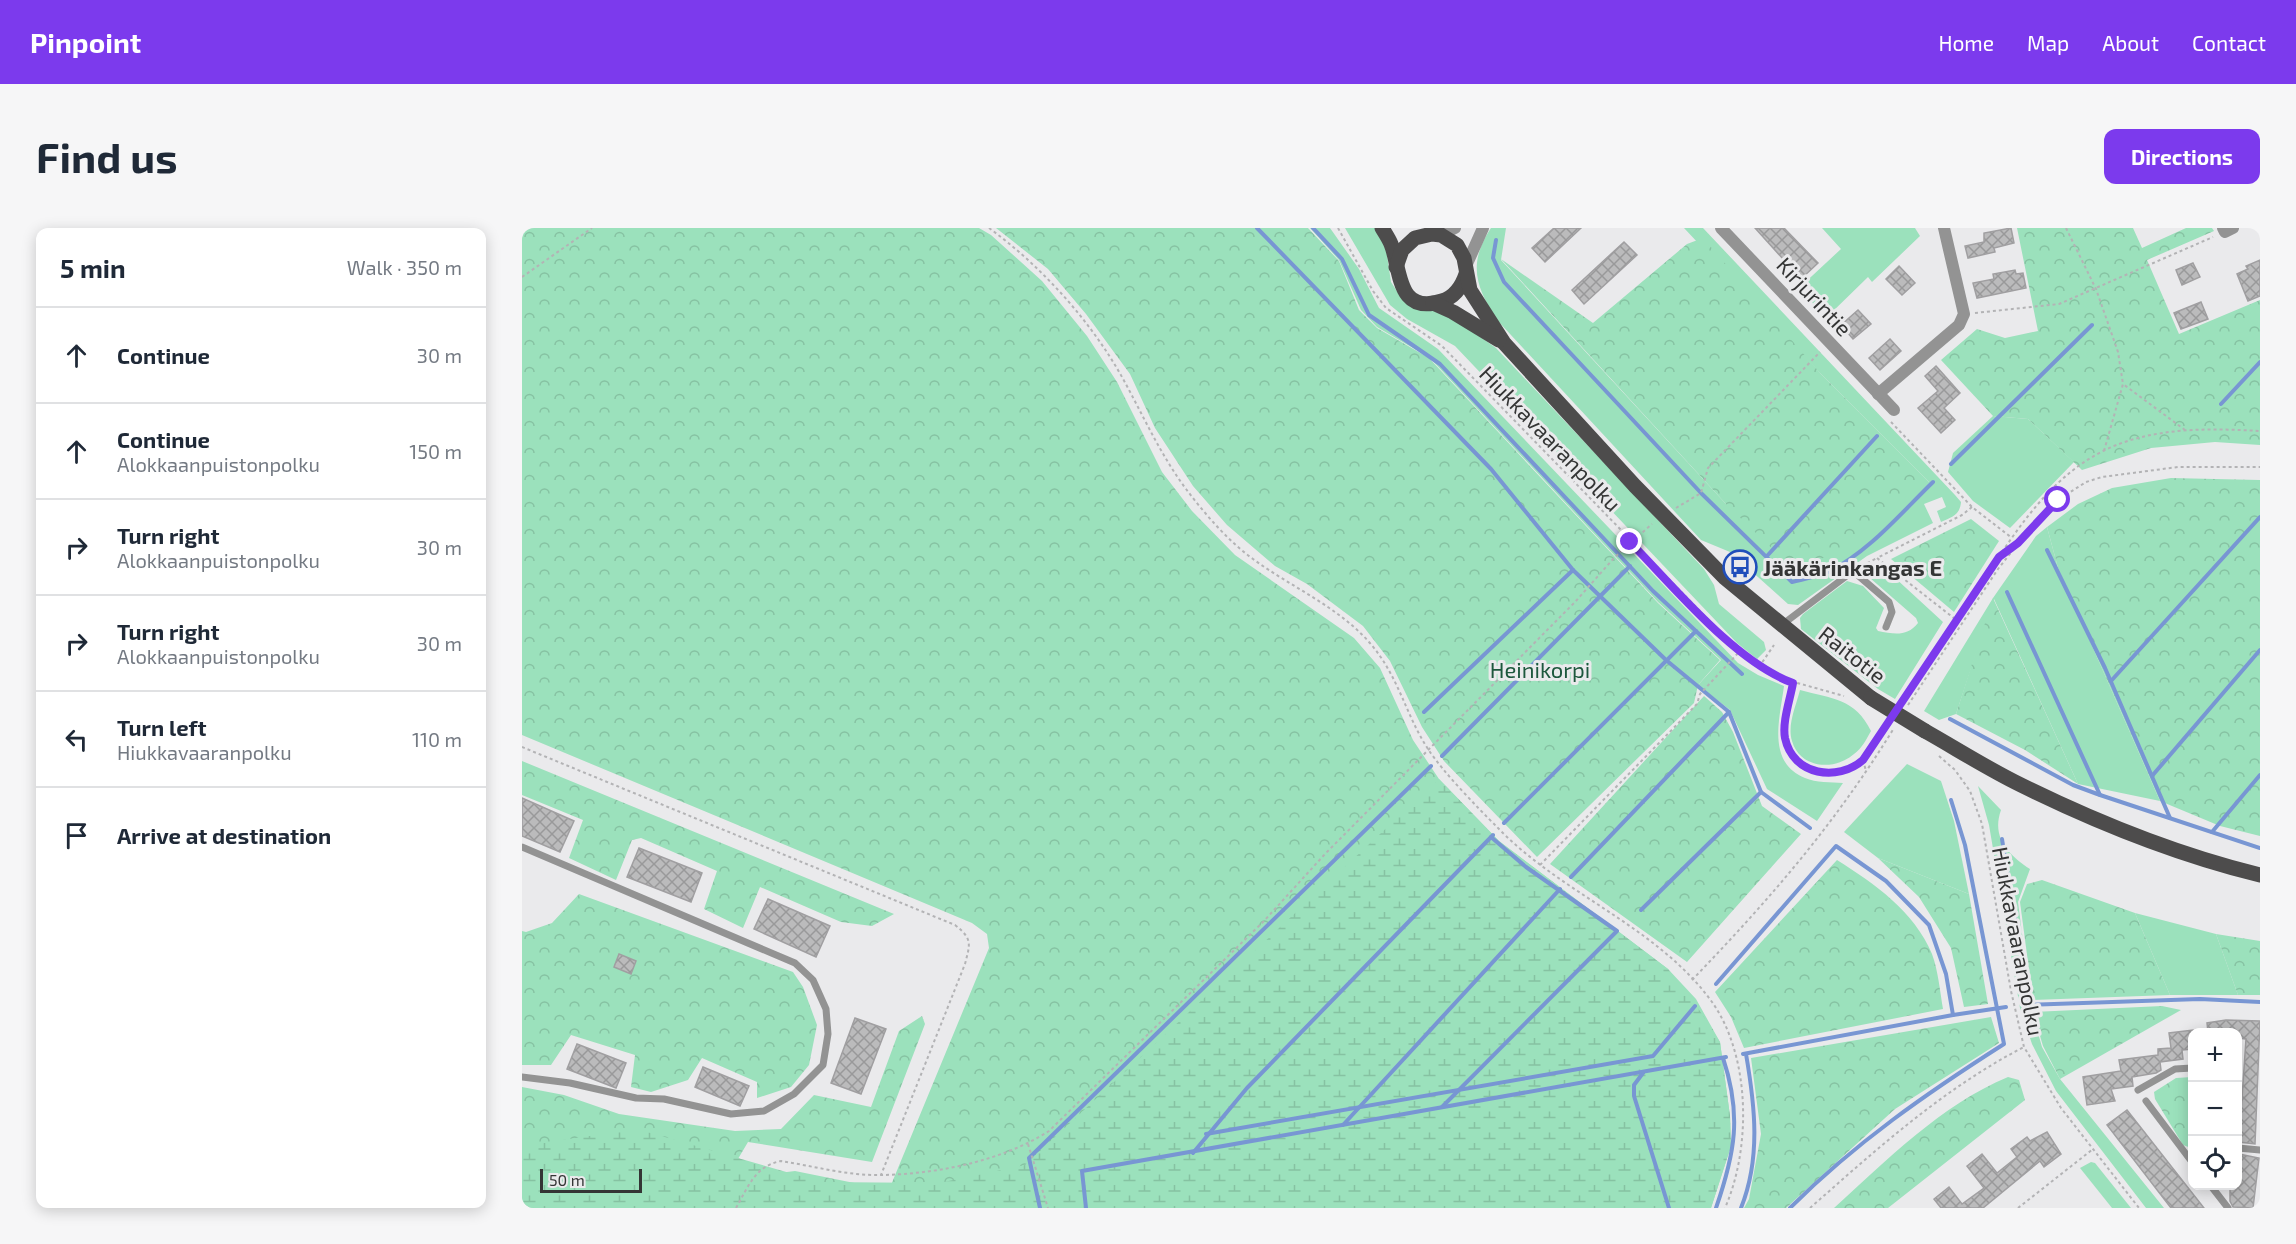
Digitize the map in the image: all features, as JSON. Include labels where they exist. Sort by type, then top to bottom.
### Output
[{"type":"main road","name":"Raitotie","points":[[1382,228],[1391,244],[1400,284],[1405,292],[1418,301],[1433,303],[1453,312],[1504,343]]},
{"type":"main road","name":"Raitotie","points":[[1396,267],[1398,258],[1408,243],[1415,238],[1438,231],[1456,245],[1466,270],[1470,290],[1504,343],[1635,486],[1718,570],[1781,626],[1871,698],[2020,785],[2112,825],[2223,866],[2260,875]]},
{"type":"main road","points":[[1433,303],[1454,294],[1466,270]]},
{"type":"street","points":[[1466,270],[1483,228]]},
{"type":"street","name":"Kirjurintie","points":[[1721,228],[1894,410]]},
{"type":"street","points":[[1878,394],[1959,324],[1964,314],[1944,228]]},
{"type":"lane","points":[[1781,626],[1853,571],[1889,602],[1892,612],[1886,627]]},
{"type":"lane","points":[[522,847],[795,963],[813,981],[818,990],[826,1009],[828,1034],[823,1065],[794,1094],[764,1111],[731,1114],[664,1099],[636,1098],[570,1083],[522,1077]]},
{"type":"lane","points":[[2138,1090],[2175,1069],[2188,1067]]},
{"type":"lane","points":[[2146,1101],[2188,1156]]},
{"type":"lane","points":[[2242,1148],[2260,1150]]},
{"type":"lane","points":[[2215,1190],[2228,1208]]},
{"type":"path","points":[[522,277],[592,228]]},
{"type":"path","points":[[989,228],[1011,244],[1048,280],[1102,346],[1151,435],[1186,489],[1222,531],[1252,558],[1337,613],[1367,640],[1391,672],[1428,749],[1496,827],[1540,865],[1667,954],[1712,1003],[1726,1028],[1742,1089],[1742,1140],[1734,1183],[1725,1208]]},
{"type":"path","name":"Hiukkavaaranpolku","points":[[1338,228],[1373,291],[1386,308],[1442,346],[1630,542],[1740,651],[1760,667],[1793,683],[1849,698]]},
{"type":"path","points":[[2066,228],[2096,289],[2118,352],[2123,384],[2104,451]]},
{"type":"path","points":[[1964,314],[2059,304],[2227,229]]},
{"type":"path","points":[[1688,502],[1701,492],[1708,468],[1822,350]]},
{"type":"path","points":[[2123,384],[2185,430]]},
{"type":"path","points":[[1898,706],[2012,538],[2044,496],[2070,471],[2104,451],[2129,441],[2185,430],[2260,431]]},
{"type":"path","points":[[1903,712],[1998,569],[2018,543],[2058,500],[2086,482],[2102,477],[2178,467],[2260,468]]},
{"type":"path","points":[[1957,492],[1972,507],[2012,538]]},
{"type":"path","points":[[1853,571],[1962,515],[1972,507]]},
{"type":"path","points":[[1999,557],[2018,543]]},
{"type":"path","points":[[736,1208],[759,1169],[769,1163],[780,1161],[881,1176],[943,1169],[1028,1144],[1049,1131],[1264,921],[1325,854],[1575,603],[1620,551]]},
{"type":"path","points":[[1877,558],[1956,620]]},
{"type":"path","points":[[1760,667],[1774,645]]},
{"type":"path","points":[[1540,865],[1697,704],[1700,694],[1740,651]]},
{"type":"path","points":[[1793,683],[1785,738],[1795,758],[1806,767],[1832,774],[1854,767],[1863,760],[1891,716]]},
{"type":"path","points":[[1692,980],[1793,872],[1866,772],[1897,722]]},
{"type":"path","points":[[522,747],[955,925],[967,934],[969,945],[965,964],[881,1176]]},
{"type":"path","name":"Hiukkavaaranpolku","points":[[1936,754],[1955,770],[1970,791],[1982,824],[2011,991],[2024,1047],[2051,1093],[2139,1208]]},
{"type":"path","points":[[1863,760],[1866,772]]},
{"type":"path","points":[[1810,1208],[1886,1140],[1963,1085],[2024,1047]]},
{"type":"path","points":[[1028,1144],[1048,1208]]},
{"type":"path","points":[[2018,1208],[2093,1149]]},
{"type":"green space","points":[[522,228],[979,228],[991,235],[1042,281],[1087,336],[1117,382],[1162,472],[1192,511],[1235,555],[1354,638],[1380,668],[1413,740],[1439,779],[1499,841],[1668,969],[1696,999],[1720,1042],[1730,1116],[1731,1146],[1711,1208],[750,1208],[779,1173],[795,1171],[884,1189],[891,1185],[989,948],[987,934],[972,923],[522,735]]},
{"type":"green space","name":"Heinikorpi","points":[[996,228],[1308,228],[1339,261],[1359,310],[1377,328],[1429,358],[1658,603],[1720,660],[1698,685],[1694,703],[1537,857],[1444,761],[1422,727],[1390,661],[1363,626],[1307,584],[1275,566],[1227,525],[1193,486],[1155,428],[1130,374],[1086,314],[1048,269]]},
{"type":"green space","points":[[1310,228],[1330,228],[1359,269],[1379,308],[1438,349],[1738,663],[1784,686],[1778,738],[1785,761],[1793,771],[1809,780],[1843,783],[1817,821],[1767,789],[1730,710],[1698,685],[1721,660],[1658,602],[1430,358],[1377,327],[1361,310],[1339,260]]},
{"type":"green space","points":[[1345,228],[1376,228],[1386,248],[1391,282],[1400,296],[1434,309],[1468,328],[1496,348],[1704,569],[1714,585],[1719,604],[1764,642],[1766,650],[1757,659],[1737,643],[1455,346],[1407,319],[1390,305]]},
{"type":"green space","points":[[1491,228],[1506,228],[1501,260],[1726,504],[1929,482],[1821,374],[1684,228],[1703,228],[1955,495],[1961,502],[1959,510],[1955,515],[1941,522],[1937,511],[1946,507],[1942,497],[1924,504],[1933,523],[1867,556],[1798,605],[1788,604],[1730,552],[1701,540],[1498,321],[1484,298],[1477,276],[1479,253]]},
{"type":"green space","points":[[1822,228],[1915,228],[1920,236],[1872,282],[1868,277],[1827,317],[1798,289],[1841,249]]},
{"type":"green space","points":[[2017,228],[2133,228],[2142,248],[2186,228],[2212,228],[2214,231],[2147,260],[2179,334],[2260,300],[2260,445],[2215,442],[2151,448],[2082,470],[2028,419],[1993,416],[1941,360],[1977,329],[2005,338],[2038,331]]},
{"type":"green space","points":[[1703,238],[1821,374],[1929,482],[1833,555],[1803,564],[1785,561],[1726,504],[1501,259],[1593,323],[1687,244]]},
{"type":"green space","points":[[1993,416],[2028,419],[2074,462],[2010,528],[1973,501],[1948,472],[1953,453]]},
{"type":"green space","points":[[2171,478],[2260,480],[2260,836],[2220,826],[2160,801],[2058,568],[2047,527],[2078,504],[2112,488]]},
{"type":"green space","points":[[1971,519],[1999,541],[1954,612],[1891,559]]},
{"type":"green space","points":[[2047,527],[2058,568],[2160,801],[2078,784],[1994,599],[1956,714],[1939,720],[1924,711],[1993,598],[2036,536]]},
{"type":"green space","points":[[1875,564],[1881,565],[1943,622],[1895,699],[1878,689],[1801,629],[1800,618],[1803,614],[1847,581],[1863,586],[1884,608],[1876,628],[1878,631],[1900,633],[1914,627],[1918,623],[1916,618],[1870,578],[1870,568]]},
{"type":"green space","points":[[1993,598],[2078,784],[2025,750],[1956,714]]},
{"type":"green space","points":[[1800,690],[1832,698],[1858,712],[1871,731],[1857,752],[1846,759],[1828,765],[1810,762],[1802,757],[1796,750],[1791,735]]},
{"type":"green space","points":[[1704,696],[1722,712],[1733,732],[1762,806],[1801,834],[1687,962],[1550,864]]},
{"type":"green space","points":[[522,761],[894,914],[872,926],[841,922],[760,887],[743,928],[704,909],[717,871],[641,838],[632,840],[616,880],[569,858],[583,820],[522,795]]},
{"type":"green space","points":[[1907,764],[1941,781],[1954,821],[1969,894],[1878,858],[1844,832]]},
{"type":"green space","points":[[1439,779],[1499,841],[1668,969],[1694,1002],[1720,1042],[1730,1116],[1731,1146],[1711,1208],[522,1208],[522,1144],[637,1129],[821,1182],[939,1183],[1025,1165]]},
{"type":"green space","points":[[1978,786],[2001,810],[1998,829],[2004,845],[2015,858],[2030,869],[2018,902],[2032,1012],[2042,1047],[2060,1079],[2164,1208],[2146,1208],[2056,1091],[2032,1044],[2020,1008],[1989,825]]},
{"type":"green space","points":[[1878,858],[1969,894],[1988,1004],[1964,1007],[1951,948],[1919,897]]},
{"type":"green space","points":[[1837,860],[1879,889],[1915,925],[1934,960],[1943,1009],[1744,1048],[1731,1017],[1715,992]]},
{"type":"green space","points":[[2042,880],[2135,913],[2170,995],[2033,1000],[2020,902],[2027,884]]},
{"type":"green space","points":[[579,894],[793,972],[803,987],[817,1025],[809,1065],[791,1087],[757,1098],[757,1082],[702,1058],[688,1080],[651,1092],[631,1087],[635,1055],[571,1035],[551,1065],[522,1065],[522,931],[526,932],[552,923]]},
{"type":"green space","points":[[2135,913],[2216,934],[2238,995],[2170,995]]},
{"type":"green space","points":[[2216,934],[2260,941],[2260,995],[2238,995]]},
{"type":"green space","points":[[2162,1006],[2181,1010],[2060,1079],[2043,1046],[2033,1012]]},
{"type":"green space","points":[[922,1016],[925,1024],[872,1162],[748,1142],[709,1208],[522,1208],[522,1087],[564,1095],[619,1114],[735,1131],[781,1129],[814,1095],[871,1107],[899,1031]]},
{"type":"green space","points":[[1991,1017],[1999,1043],[1895,1109],[1786,1208],[1744,1208],[1749,1199],[1761,1134],[1751,1058]]},
{"type":"green space","points":[[2008,1077],[2019,1080],[2025,1100],[1888,1208],[1834,1208],[1937,1118],[1983,1089]]},
{"type":"green space","points":[[2188,1077],[2188,1147],[2183,1145],[2155,1099],[2154,1092],[2176,1078]]},
{"type":"green space","points":[[2091,1162],[2095,1163],[2131,1208],[2112,1208],[2080,1168]]},
{"type":"building","points":[[1554,228],[1581,228],[1545,262],[1532,248]]},
{"type":"building","points":[[1755,228],[1784,228],[1818,263],[1801,279]]},
{"type":"building","points":[[2011,228],[2014,243],[1994,248],[1995,252],[1968,258],[1965,246],[1984,242],[1984,233]]},
{"type":"building","points":[[1624,242],[1637,255],[1584,304],[1572,290]]},
{"type":"building","points":[[2260,260],[2260,296],[2248,301],[2237,274],[2248,269],[2246,266]]},
{"type":"building","points":[[2193,263],[2200,277],[2182,285],[2176,270]]},
{"type":"building","points":[[1899,266],[1915,283],[1902,295],[1886,279]]},
{"type":"building","points":[[2015,270],[2016,274],[2023,273],[2026,288],[1977,298],[1973,283],[1994,279],[1993,274]]},
{"type":"building","points":[[2201,302],[2208,319],[2181,329],[2174,313]]},
{"type":"building","points":[[1858,310],[1871,324],[1853,339],[1841,325]]},
{"type":"building","points":[[1890,339],[1901,351],[1880,370],[1869,358]]},
{"type":"building","points":[[1936,366],[1960,393],[1944,408],[1955,420],[1941,433],[1918,408],[1938,391],[1925,376]]},
{"type":"building","points":[[522,798],[574,821],[560,852],[522,836]]},
{"type":"building","points":[[639,848],[702,873],[691,902],[627,877]]},
{"type":"building","points":[[768,899],[830,926],[816,957],[754,929]]},
{"type":"building","points":[[619,954],[636,961],[631,974],[614,967]]},
{"type":"building","points":[[855,1018],[886,1029],[861,1094],[831,1083]]},
{"type":"building","points":[[2226,1020],[2260,1021],[2255,1144],[2242,1142],[2246,1039],[2242,1038],[2242,1028],[2208,1028],[2207,1023]]},
{"type":"building","points":[[2188,1031],[2188,1049],[2182,1050],[2183,1059],[2160,1062],[2161,1070],[2156,1073],[2132,1077],[2133,1086],[2111,1089],[2115,1101],[2087,1105],[2083,1077],[2121,1071],[2119,1060],[2158,1055],[2158,1049],[2171,1048],[2169,1033]]},
{"type":"building","points":[[577,1044],[626,1063],[616,1088],[567,1069]]},
{"type":"building","points":[[703,1067],[749,1086],[740,1106],[695,1087]]},
{"type":"building","points":[[2127,1110],[2204,1208],[2171,1208],[2107,1125]]},
{"type":"building","points":[[2047,1132],[2061,1154],[2044,1167],[2040,1161],[1983,1208],[1941,1208],[1934,1199],[1949,1187],[1962,1204],[1984,1188],[1967,1166],[1982,1154],[1997,1173],[2017,1157],[2011,1149],[2027,1137],[2030,1141]]},
{"type":"building","points":[[2242,1155],[2259,1158],[2253,1208],[2233,1207],[2230,1201],[2230,1190],[2242,1190]]},
{"type":"waterway","points":[[1257,228],[1491,469],[1573,570],[1666,660],[1729,712],[1761,792],[1810,828]]},
{"type":"waterway","points":[[1313,228],[1342,259],[1369,315],[1440,364],[1653,591],[1742,674]]},
{"type":"waterway","points":[[1496,240],[1493,258],[1504,282],[1701,493],[1792,582],[1815,577],[1843,564],[1871,543],[1933,482]]},
{"type":"waterway","points":[[1951,464],[2092,325]]},
{"type":"waterway","points":[[2221,404],[2260,362]]},
{"type":"waterway","points":[[1767,556],[1877,436]]},
{"type":"waterway","points":[[2111,681],[2260,517]]},
{"type":"waterway","points":[[2047,550],[2105,668],[2170,818]]},
{"type":"waterway","points":[[1442,756],[1630,566]]},
{"type":"waterway","points":[[1424,712],[1573,570]]},
{"type":"waterway","points":[[2007,592],[2100,795],[2260,848]]},
{"type":"waterway","points":[[1504,823],[1696,631]]},
{"type":"waterway","points":[[2152,776],[2260,650]]},
{"type":"waterway","points":[[1571,877],[1729,712]]},
{"type":"waterway","points":[[1950,719],[2073,785],[2100,795]]},
{"type":"waterway","points":[[1040,1208],[1029,1158],[1431,766]]},
{"type":"waterway","points":[[2212,832],[2260,775]]},
{"type":"waterway","points":[[1641,910],[1761,792]]},
{"type":"waterway","points":[[1790,1208],[1840,1162],[1892,1120],[2004,1044],[1965,845],[1951,800]]},
{"type":"waterway","points":[[1193,1153],[1247,1088],[1493,835]]},
{"type":"waterway","points":[[1442,1107],[1617,931],[1526,867],[1491,837]]},
{"type":"waterway","points":[[2002,839],[2029,1005]]},
{"type":"waterway","points":[[1716,984],[1836,846],[1886,881],[1929,925],[1946,974],[1953,1015]]},
{"type":"waterway","points":[[1343,1125],[1560,889]]},
{"type":"waterway","points":[[2024,1005],[2200,999],[2260,1002]]},
{"type":"waterway","points":[[1206,1134],[1653,1056],[1695,1006]]},
{"type":"waterway","points":[[1743,1054],[2006,1007]]},
{"type":"waterway","points":[[1741,1208],[1754,1151],[1754,1112],[1746,1054]]},
{"type":"waterway","points":[[1086,1208],[1082,1171],[1726,1057]]},
{"type":"waterway","points":[[1716,1208],[1728,1169],[1734,1134],[1733,1098],[1723,1058]]},
{"type":"waterway","points":[[1643,1073],[1634,1085],[1634,1096],[1669,1208]]},
{"type":"place","name":"Jääkärinkangas E","points":[[1740,567]]},
{"type":"route","points":[[1630,542],[1734,646],[1760,667],[1776,677],[1793,683],[1785,727],[1785,738],[1789,749],[1795,758],[1806,767],[1832,774],[1844,772],[1863,760],[1999,557],[2018,543],[2058,500]]}]
